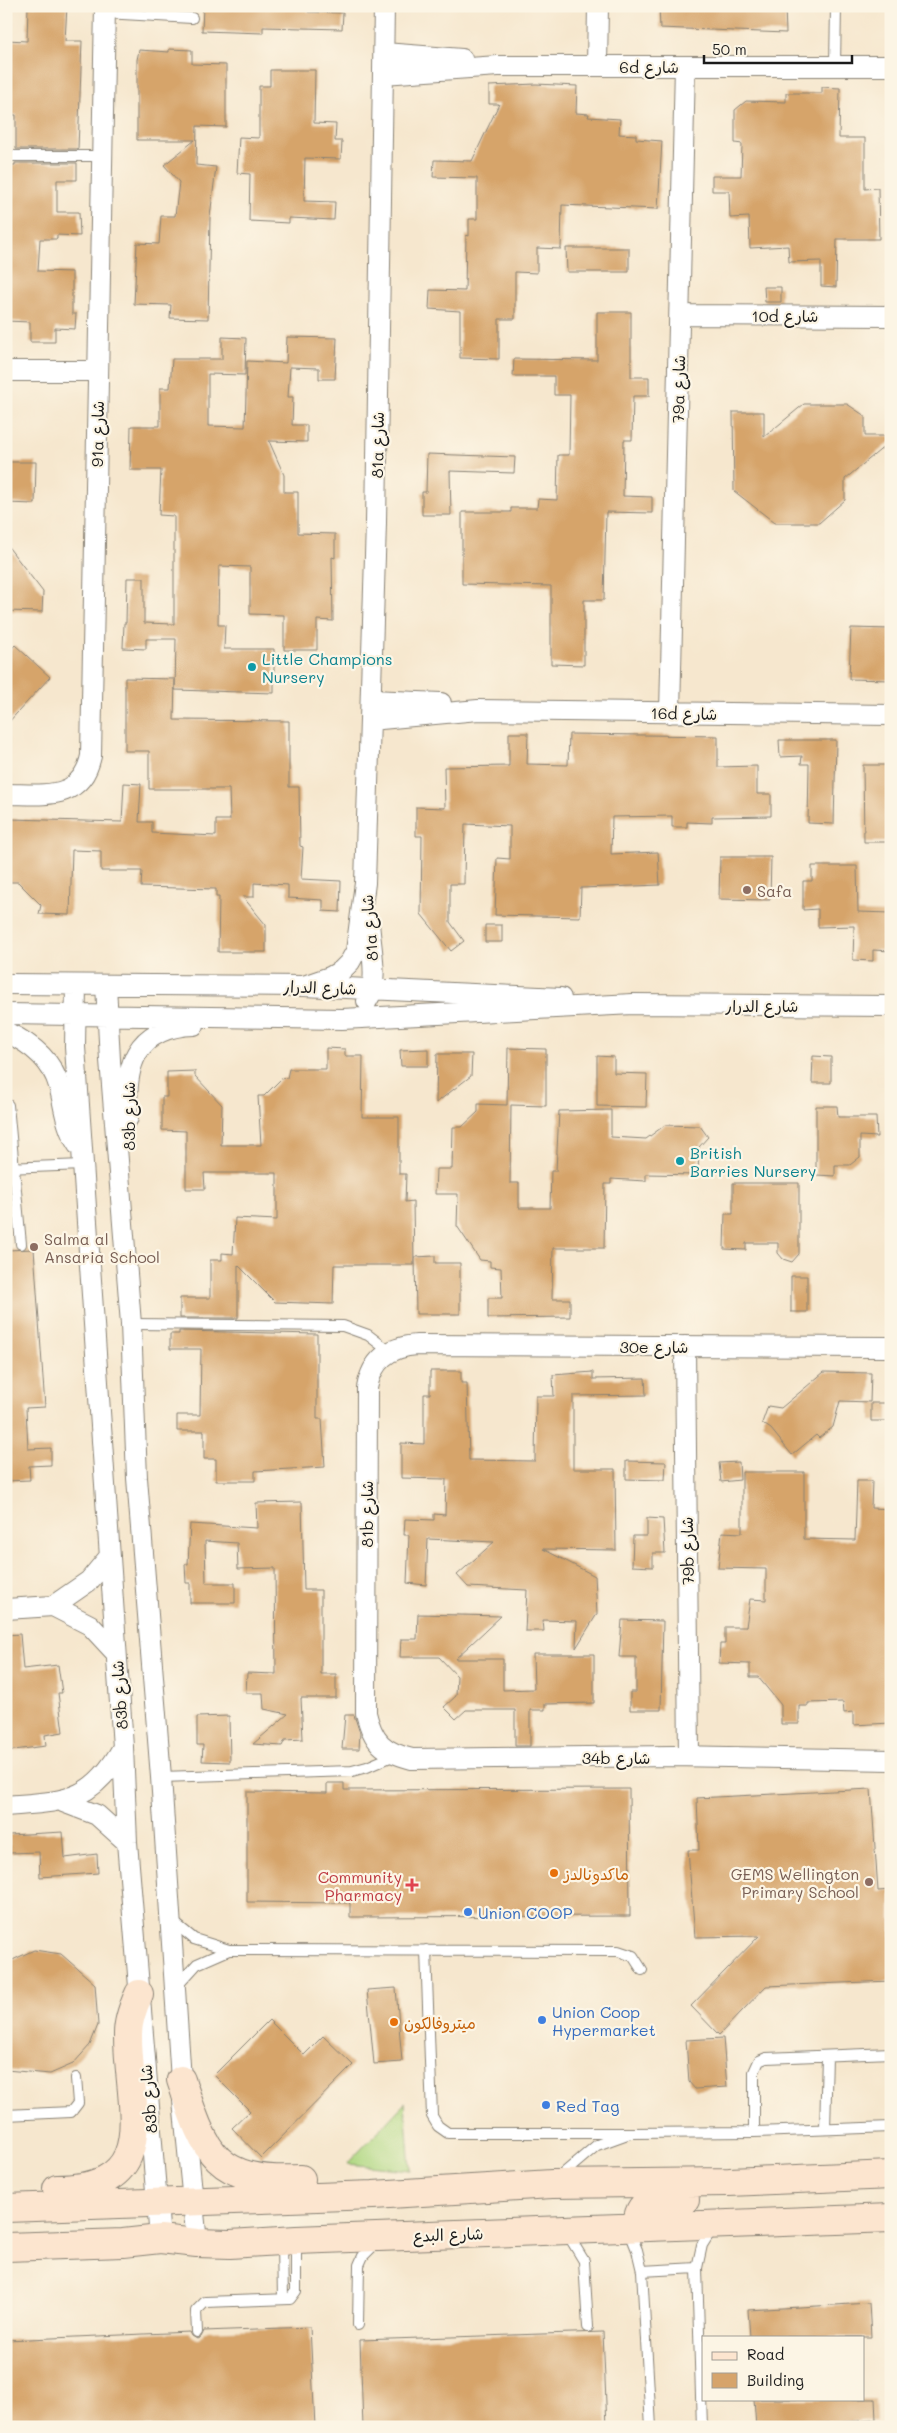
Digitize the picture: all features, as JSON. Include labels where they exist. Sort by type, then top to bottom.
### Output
[{"type":"main road","points":[[6,2207],[18,2198],[31,2192],[81,2189],[95,2186],[120,2168],[129,2154],[134,2138],[135,2121],[128,2034],[129,2021],[139,1994]]},
{"type":"main road","points":[[181,2080],[198,2129],[209,2149],[226,2166],[257,2179],[345,2180],[358,2184],[373,2195]]},
{"type":"main road","points":[[6,2207],[373,2195],[552,2184],[729,2182],[891,2175]]},
{"type":"main road","points":[[632,2227],[644,2203],[698,2199],[709,2196],[729,2182]]},
{"type":"main road","name":"شارع البدع","points":[[6,2247],[114,2244],[160,2239],[197,2244],[891,2218]]},
{"type":"street","name":"81a شارع","points":[[304,986],[330,977],[341,971],[350,962],[356,951],[365,883],[384,6]]},
{"type":"street","points":[[596,66],[598,6]]},
{"type":"street","name":"91a شارع","points":[[6,794],[56,794],[65,791],[80,781],[89,765],[105,10]]},
{"type":"street","name":"6d شارع","points":[[384,53],[465,59],[498,66]]},
{"type":"street","name":"6d شارع","points":[[383,74],[498,66],[891,66]]},
{"type":"street","name":"79a شارع","points":[[670,713],[685,66]]},
{"type":"street","name":"10d شارع","points":[[680,315],[891,316]]},
{"type":"street","points":[[6,371],[98,371]]},
{"type":"street","name":"16d شارع","points":[[370,710],[446,704],[478,710],[891,715]]},
{"type":"street","name":"81a شارع","points":[[365,883],[374,990]]},
{"type":"street","name":"شارع الدرار","points":[[6,984],[304,986],[580,999],[633,1004]]},
{"type":"street","name":"83b شارع","points":[[76,985],[75,1047],[123,1747],[127,1842],[160,2239]]},
{"type":"street","name":"83b شارع","points":[[106,985],[106,1014],[131,1324],[137,1478],[161,1777],[181,2080],[191,2201],[197,2244]]},
{"type":"street","points":[[342,1019],[366,1003],[374,990]]},
{"type":"street","name":"شارع الدرار","points":[[6,1014],[250,1016],[342,1019],[633,1004],[891,1006]]},
{"type":"street","name":"83b شارع","points":[[120,1183],[130,1155],[126,1091],[128,1074],[140,1048],[159,1032],[171,1027],[223,1024],[250,1016]]},
{"type":"street","name":"83b شارع","points":[[6,1032],[31,1046],[52,1070],[59,1086],[68,1127],[82,1158]]},
{"type":"street","name":"30e شارع","points":[[388,1351],[402,1346],[417,1345],[891,1347]]},
{"type":"street","name":"79b شارع","points":[[685,1346],[689,1756]]},
{"type":"street","name":"81b شارع","points":[[388,1351],[373,1367],[366,1388],[366,1713],[370,1731],[380,1745],[395,1755]]},
{"type":"street","points":[[6,1609],[53,1606],[85,1585],[110,1556]]},
{"type":"street","points":[[53,1606],[90,1625],[116,1653]]},
{"type":"street","points":[[63,1802],[98,1782],[113,1766],[123,1747]]},
{"type":"street","name":"34b شارع","points":[[395,1755],[412,1758],[689,1756],[891,1760]]},
{"type":"street","points":[[6,1806],[63,1802],[97,1815],[127,1842]]},
{"type":"lane","points":[[835,66],[836,6]]},
{"type":"lane","points":[[105,10],[192,18]]},
{"type":"lane","points":[[6,156],[102,156]]},
{"type":"lane","points":[[8,1105],[11,1168],[22,1244]]},
{"type":"lane","points":[[11,1168],[82,1158]]},
{"type":"lane","points":[[131,1324],[342,1326],[368,1335],[388,1351]]},
{"type":"lane","points":[[161,1777],[352,1771],[395,1755]]},
{"type":"lane","points":[[169,1918],[194,1939],[229,1950],[618,1950],[633,1956],[642,1970]]},
{"type":"lane","points":[[175,1988],[197,1964],[229,1950]]},
{"type":"lane","points":[[426,1950],[432,2116],[438,2126],[448,2133],[754,2132],[891,2126]]},
{"type":"lane","points":[[754,2132],[754,2072],[759,2061],[766,2058],[891,2052]]},
{"type":"lane","points":[[824,2130],[827,2056]]},
{"type":"lane","points":[[6,2115],[71,2112],[78,2103],[76,2078]]},
{"type":"lane","points":[[552,2184],[583,2155],[597,2145],[630,2133]]},
{"type":"lane","points":[[702,2427],[697,2268],[702,2245],[715,2224]]},
{"type":"lane","points":[[632,2227],[642,2271],[651,2427]]},
{"type":"lane","points":[[565,2230],[577,2246],[584,2261],[588,2327]]},
{"type":"lane","points":[[358,2325],[360,2265],[369,2248],[384,2237]]},
{"type":"lane","points":[[197,2332],[196,2310],[204,2302],[283,2299],[289,2240]]},
{"type":"lane","points":[[642,2271],[697,2268]]},
{"type":"green space","points":[[405,2103],[410,2170],[347,2164]]},
{"type":"building","points":[[28,6],[67,6],[65,41],[82,41],[78,149],[16,149],[16,115],[6,115],[6,40],[27,41]]},
{"type":"building","points":[[203,6],[308,6],[308,12],[343,13],[342,29],[263,27],[263,33],[202,31]]},
{"type":"building","points":[[659,6],[785,6],[786,33],[660,28]]},
{"type":"building","points":[[169,49],[192,50],[192,64],[226,65],[226,127],[197,126],[196,165],[216,167],[210,217],[208,319],[170,318],[171,305],[134,304],[137,243],[159,244],[161,216],[175,216],[179,182],[164,165],[195,140],[137,140],[137,60],[139,50],[169,52]]},
{"type":"building","points":[[270,70],[315,70],[314,123],[336,124],[335,141],[342,141],[341,159],[305,158],[304,201],[335,202],[334,220],[289,218],[289,223],[249,221],[250,174],[237,173],[239,137],[259,138],[259,86],[270,86]]},
{"type":"building","points":[[536,84],[577,86],[576,113],[589,114],[588,117],[620,119],[619,134],[636,135],[636,139],[662,141],[658,209],[562,205],[561,249],[537,248],[537,273],[515,272],[515,319],[499,319],[499,359],[460,358],[460,311],[429,309],[430,290],[465,291],[466,235],[469,236],[469,219],[477,219],[477,178],[433,177],[434,160],[472,161],[499,104],[489,104],[489,86]]},
{"type":"building","points":[[822,87],[840,88],[839,138],[865,138],[865,189],[878,188],[879,239],[837,239],[836,287],[821,286],[821,261],[789,262],[788,246],[750,248],[749,217],[730,218],[729,191],[712,191],[712,176],[741,176],[742,144],[735,143],[735,110],[746,101],[786,102],[786,93],[822,93]]},
{"type":"building","points":[[15,163],[77,163],[77,180],[57,180],[57,212],[79,212],[80,236],[57,235],[57,239],[40,239],[38,271],[72,272],[72,314],[76,314],[75,329],[55,328],[55,342],[30,342],[30,322],[6,321],[6,165],[15,165]]},
{"type":"building","points":[[566,248],[629,248],[629,272],[567,272]]},
{"type":"building","points":[[764,287],[781,287],[781,302],[765,302]]},
{"type":"building","points":[[597,312],[631,312],[631,377],[649,377],[649,396],[633,396],[632,440],[624,440],[623,496],[652,497],[652,513],[606,512],[604,600],[584,600],[584,665],[551,664],[551,586],[462,584],[462,512],[511,512],[511,508],[537,508],[538,499],[557,500],[558,455],[569,455],[570,395],[554,395],[554,376],[513,376],[514,359],[597,360]]},
{"type":"building","points":[[222,337],[246,338],[245,375],[208,374],[208,426],[245,427],[247,361],[286,363],[287,337],[337,338],[335,379],[319,379],[319,368],[290,367],[288,397],[293,397],[292,425],[307,425],[307,442],[269,441],[284,475],[284,492],[298,492],[298,533],[335,534],[335,558],[332,557],[333,621],[317,620],[317,650],[284,650],[284,615],[250,614],[250,567],[219,566],[218,625],[225,625],[224,649],[274,649],[274,693],[175,690],[176,639],[146,639],[146,649],[123,648],[124,623],[126,623],[127,578],[144,578],[144,623],[174,624],[174,516],[159,515],[161,470],[130,470],[131,426],[160,426],[160,388],[170,388],[172,359],[222,359]]},
{"type":"building","points":[[804,404],[847,404],[865,416],[865,436],[891,436],[891,441],[845,479],[845,500],[819,523],[775,523],[734,491],[733,412],[764,412],[764,437]]},
{"type":"building","points":[[427,454],[515,457],[514,473],[450,471],[451,515],[422,515],[422,492],[426,492]]},
{"type":"building","points":[[6,462],[36,462],[35,504],[6,503]]},
{"type":"building","points":[[6,544],[43,592],[42,612],[6,611]]},
{"type":"building","points":[[851,628],[891,629],[891,680],[849,679]]},
{"type":"building","points":[[15,645],[50,677],[6,725],[6,655]]},
{"type":"building","points":[[125,678],[175,679],[174,720],[289,721],[289,787],[299,787],[300,846],[303,847],[301,879],[341,881],[340,912],[323,911],[323,900],[288,898],[288,885],[254,883],[254,897],[243,897],[266,925],[266,952],[218,952],[219,897],[216,897],[216,889],[141,887],[142,871],[101,871],[101,851],[72,850],[70,915],[39,914],[41,905],[18,882],[7,882],[11,819],[122,822],[124,783],[141,784],[139,822],[152,822],[152,833],[216,836],[216,820],[230,820],[229,789],[149,789],[149,751],[125,751]]},
{"type":"building","points":[[509,733],[528,733],[527,764],[568,765],[569,734],[718,736],[718,767],[757,766],[757,794],[771,794],[771,816],[712,817],[712,823],[687,822],[687,827],[672,827],[672,816],[612,817],[611,854],[658,852],[660,885],[581,888],[580,917],[495,915],[497,858],[510,859],[510,826],[465,824],[464,884],[450,884],[450,922],[464,941],[451,951],[421,914],[422,836],[416,836],[416,807],[445,808],[444,767],[509,766]]},
{"type":"building","points":[[779,740],[836,740],[834,824],[808,823],[809,764],[801,764],[802,756],[780,757]]},
{"type":"building","points":[[863,765],[891,765],[891,842],[864,842]]},
{"type":"building","points":[[720,857],[771,857],[770,900],[719,899]]},
{"type":"building","points":[[812,866],[857,866],[858,912],[891,913],[891,951],[873,950],[873,961],[853,960],[854,926],[818,927],[818,909],[803,910],[803,881],[812,881]]},
{"type":"building","points":[[485,925],[502,925],[502,942],[485,942]]},
{"type":"building","points":[[326,1048],[345,1049],[345,1056],[363,1056],[362,1117],[399,1117],[399,1174],[406,1174],[405,1202],[413,1201],[414,1265],[334,1265],[333,1304],[275,1302],[238,1265],[238,1318],[180,1318],[180,1298],[210,1298],[210,1260],[222,1260],[222,1253],[233,1254],[235,1218],[277,1220],[277,1173],[204,1173],[205,1189],[186,1189],[186,1131],[162,1130],[162,1097],[167,1097],[167,1072],[195,1071],[195,1076],[222,1105],[221,1145],[261,1145],[258,1096],[264,1096],[281,1079],[287,1078],[289,1069],[326,1069]]},
{"type":"building","points":[[508,1048],[546,1049],[546,1106],[511,1105],[510,1183],[519,1183],[519,1208],[550,1208],[551,1171],[556,1171],[559,1111],[611,1110],[611,1137],[646,1139],[665,1125],[700,1126],[708,1137],[699,1147],[698,1175],[646,1174],[646,1181],[611,1179],[611,1184],[605,1184],[604,1248],[553,1248],[552,1299],[570,1299],[570,1317],[488,1318],[488,1298],[502,1298],[501,1268],[490,1267],[490,1261],[480,1260],[457,1226],[458,1194],[435,1194],[436,1169],[452,1169],[453,1127],[462,1127],[478,1112],[478,1104],[507,1105]]},
{"type":"building","points":[[428,1049],[428,1066],[401,1066],[400,1050]]},
{"type":"building","points":[[437,1054],[472,1054],[471,1076],[436,1103]]},
{"type":"building","points":[[597,1056],[614,1057],[614,1073],[647,1074],[646,1107],[597,1106]]},
{"type":"building","points":[[813,1056],[831,1057],[831,1083],[812,1083]]},
{"type":"building","points":[[816,1106],[837,1106],[838,1117],[876,1117],[877,1137],[860,1136],[860,1157],[850,1165],[835,1165],[835,1176],[816,1175]]},
{"type":"building","points":[[733,1183],[799,1183],[799,1254],[792,1262],[783,1259],[778,1253],[778,1243],[746,1243],[746,1250],[724,1249],[725,1214],[733,1214]]},
{"type":"building","points":[[34,1249],[45,1407],[26,1408],[28,1449],[51,1448],[51,1465],[29,1466],[30,1480],[6,1481],[6,1250]]},
{"type":"building","points":[[435,1256],[435,1263],[460,1263],[460,1314],[416,1314],[415,1257]]},
{"type":"building","points":[[791,1276],[807,1276],[807,1312],[791,1312]]},
{"type":"building","points":[[179,1331],[317,1334],[317,1419],[322,1419],[325,1467],[255,1471],[255,1481],[216,1481],[216,1459],[204,1459],[204,1431],[177,1431],[177,1415],[200,1415],[201,1349],[170,1349],[170,1334],[179,1334]]},
{"type":"building","points":[[430,1371],[461,1371],[461,1383],[467,1383],[469,1460],[535,1461],[536,1396],[554,1396],[553,1375],[593,1372],[593,1379],[645,1378],[646,1395],[573,1396],[573,1469],[615,1469],[616,1550],[543,1549],[595,1576],[597,1614],[576,1648],[577,1621],[543,1620],[544,1631],[525,1631],[527,1590],[468,1587],[457,1575],[494,1542],[428,1539],[426,1585],[407,1583],[409,1535],[404,1535],[405,1519],[434,1520],[434,1514],[445,1515],[446,1479],[401,1478],[401,1443],[424,1444],[424,1394],[430,1394]]},
{"type":"building","points":[[824,1372],[871,1373],[870,1402],[840,1401],[833,1427],[819,1438],[816,1435],[792,1455],[771,1429],[762,1423],[768,1406],[781,1408]]},
{"type":"building","points":[[871,1403],[888,1403],[888,1421],[871,1421]]},
{"type":"building","points":[[626,1461],[666,1462],[665,1480],[626,1479]]},
{"type":"building","points":[[739,1462],[740,1480],[721,1482],[719,1463]]},
{"type":"building","points":[[742,1472],[804,1472],[804,1539],[855,1540],[857,1481],[872,1481],[871,1508],[891,1509],[888,1560],[891,1560],[891,1723],[853,1725],[853,1712],[844,1713],[843,1702],[808,1703],[808,1706],[799,1706],[799,1724],[781,1724],[781,1705],[758,1677],[750,1677],[750,1664],[719,1663],[720,1644],[725,1644],[725,1627],[746,1627],[750,1599],[766,1600],[766,1569],[718,1568],[722,1532],[742,1533]]},
{"type":"building","points":[[302,1502],[304,1590],[321,1590],[321,1674],[336,1674],[336,1698],[301,1698],[303,1739],[285,1740],[282,1746],[253,1744],[288,1714],[264,1709],[263,1693],[246,1693],[247,1673],[276,1674],[275,1568],[238,1569],[237,1543],[205,1541],[206,1583],[235,1583],[235,1603],[190,1603],[190,1583],[186,1583],[185,1564],[188,1564],[190,1524],[257,1528],[256,1503]]},
{"type":"building","points":[[647,1518],[663,1519],[665,1553],[653,1553],[653,1567],[632,1566],[633,1536],[647,1536]]},
{"type":"building","points":[[418,1614],[501,1616],[455,1659],[503,1659],[503,1690],[534,1689],[533,1654],[594,1654],[594,1703],[545,1704],[545,1710],[530,1710],[530,1746],[515,1746],[515,1710],[466,1710],[456,1719],[444,1707],[456,1696],[457,1676],[439,1657],[400,1657],[401,1639],[417,1639]]},
{"type":"building","points":[[622,1620],[663,1621],[661,1710],[630,1710],[630,1692],[636,1692],[636,1657],[619,1657]]},
{"type":"building","points":[[20,1634],[23,1669],[58,1665],[62,1693],[58,1693],[63,1732],[45,1735],[46,1746],[6,1751],[6,1635]]},
{"type":"building","points":[[345,1715],[354,1715],[360,1733],[359,1749],[342,1749]]},
{"type":"building","points":[[229,1716],[230,1762],[202,1761],[203,1745],[197,1745],[197,1717]]},
{"type":"building","points":[[327,1783],[344,1783],[344,1790],[629,1789],[630,1916],[350,1917],[350,1903],[247,1902],[247,1792],[327,1793]]},
{"type":"building","points":[[871,1789],[878,1891],[891,1890],[891,1981],[766,1986],[719,2035],[691,2006],[759,1936],[695,1937],[688,1850],[699,1850],[697,1798]]},
{"type":"building","points":[[63,1832],[65,1858],[97,1854],[98,1873],[40,1877],[39,1852],[10,1853],[9,1835]]},
{"type":"building","points":[[34,1950],[61,1954],[95,1984],[98,2025],[90,2045],[73,2064],[50,2074],[6,2070],[6,1963]]},
{"type":"building","points":[[396,1988],[402,2062],[374,2064],[367,1990]]},
{"type":"building","points":[[269,2020],[304,2055],[323,2036],[353,2065],[261,2158],[232,2128],[250,2111],[214,2075]]},
{"type":"building","points":[[723,2038],[727,2087],[695,2089],[689,2082],[686,2040]]},
{"type":"building","points":[[869,2303],[871,2337],[750,2336],[748,2310]]},
{"type":"building","points":[[310,2327],[315,2427],[6,2427],[6,2340],[190,2332],[197,2339],[201,2337],[204,2331]]},
{"type":"building","points":[[603,2332],[607,2427],[363,2427],[360,2340]]},
{"type":"building","points":[[875,2399],[876,2420],[756,2427],[754,2400]]},
{"type":"place","name":"Little Champions Nursery","points":[[252,667]]},
{"type":"place","name":"Safa","points":[[747,890]]},
{"type":"place","name":"British Barries Nursery","points":[[680,1161]]},
{"type":"place","name":"Salma al Ansaria School","points":[[34,1247]]},
{"type":"place","name":"ماكدونالدز","points":[[554,1873]]},
{"type":"place","name":"GEMS Wellington Primary School","points":[[869,1882]]},
{"type":"place","name":"Community Pharmacy","points":[[412,1885]]},
{"type":"place","name":"Union COOP","points":[[468,1912]]},
{"type":"place","name":"Union Coop Hypermarket","points":[[542,2020]]},
{"type":"place","name":"ميتروفالكون","points":[[394,2022]]},
{"type":"place","name":"Red Tag","points":[[546,2105]]}]
